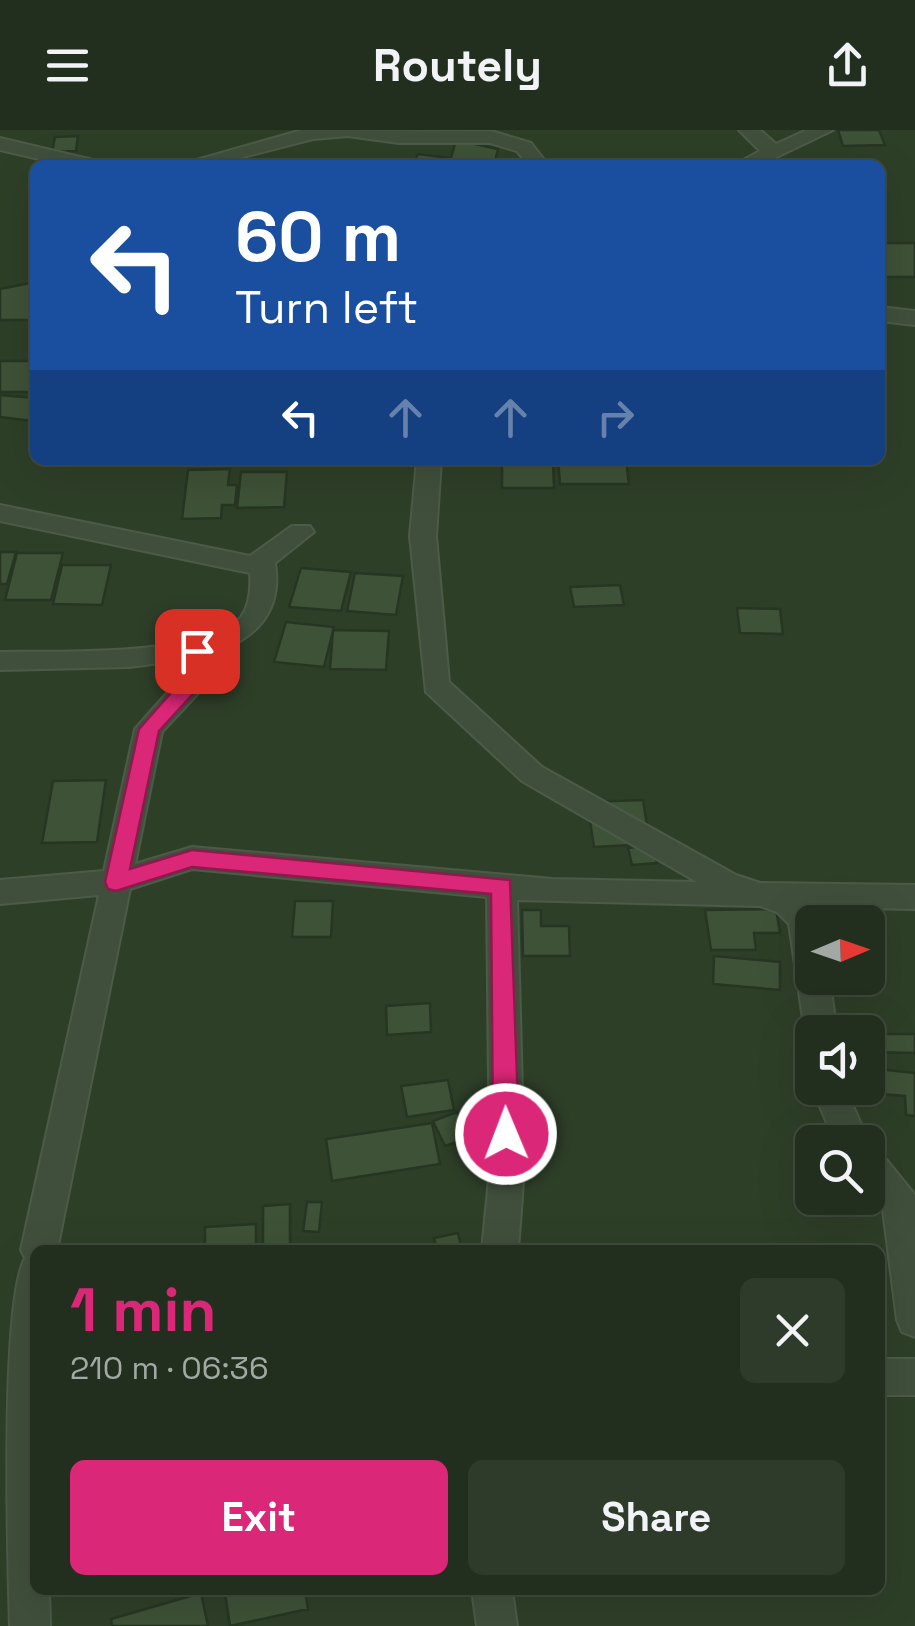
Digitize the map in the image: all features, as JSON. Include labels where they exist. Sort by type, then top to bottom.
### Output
[{"type":"street","points":[[209,160],[314,133],[348,130],[400,137],[491,136],[524,147],[534,160]]},
{"type":"street","points":[[749,130],[773,152]]},
{"type":"street","points":[[755,160],[824,130]]},
{"type":"street","points":[[0,144],[69,160]]},
{"type":"street","points":[[885,315],[915,318]]},
{"type":"street","points":[[429,465],[423,536],[436,684],[532,774],[726,884],[788,904],[795,911]]},
{"type":"street","points":[[0,513],[244,565],[262,563],[301,532]]},
{"type":"street","points":[[0,661],[197,651],[246,628],[266,584],[262,563]]},
{"type":"street","points":[[40,1245],[149,729],[195,679],[197,651]]},
{"type":"street","points":[[0,892],[116,882],[192,858],[502,886],[915,897]]},
{"type":"street","points":[[500,1245],[506,1169],[502,886]]},
{"type":"street","points":[[885,1181],[898,1196],[915,1320]]},
{"type":"street","points":[[30,1292],[19,1338],[30,1626]]},
{"type":"street","points":[[885,1377],[915,1377]]},
{"type":"street","points":[[493,1595],[497,1626]]},
{"type":"building","points":[[838,130],[879,130],[885,145],[843,146]]},
{"type":"building","points":[[78,136],[76,151],[52,152],[55,137]]},
{"type":"building","points":[[456,140],[498,149],[495,160],[450,160]]},
{"type":"building","points":[[418,154],[450,158],[449,160],[415,160]]},
{"type":"building","points":[[885,243],[915,243],[915,277],[885,277]]},
{"type":"building","points":[[30,283],[30,320],[0,320],[0,289]]},
{"type":"building","points":[[0,361],[30,361],[30,392],[0,392]]},
{"type":"building","points":[[0,395],[30,398],[30,421],[0,417]]},
{"type":"building","points":[[502,465],[553,465],[554,488],[502,488]]},
{"type":"building","points":[[558,465],[627,465],[629,484],[560,484]]},
{"type":"building","points":[[230,469],[228,485],[237,485],[235,505],[222,505],[221,518],[182,519],[188,470]]},
{"type":"building","points":[[241,472],[287,472],[284,507],[237,508]]},
{"type":"building","points":[[0,552],[16,552],[7,584],[0,584]]},
{"type":"building","points":[[17,553],[63,553],[51,600],[5,600]]},
{"type":"building","points":[[62,565],[111,565],[102,605],[53,604]]},
{"type":"building","points":[[301,568],[351,572],[341,611],[289,607]]},
{"type":"building","points":[[355,573],[403,576],[396,615],[347,611]]},
{"type":"building","points":[[620,585],[624,605],[574,607],[570,587]]},
{"type":"building","points":[[737,608],[780,609],[783,634],[740,633]]},
{"type":"building","points":[[286,622],[334,627],[324,667],[274,662]]},
{"type":"building","points":[[333,630],[389,631],[386,670],[330,669]]},
{"type":"building","points":[[106,780],[97,842],[42,843],[53,781]]},
{"type":"building","points":[[643,800],[650,844],[594,847],[587,802]]},
{"type":"building","points":[[652,845],[657,863],[632,865],[628,848]]},
{"type":"building","points":[[295,901],[333,901],[331,937],[292,937]]},
{"type":"building","points":[[776,909],[780,933],[754,933],[756,950],[711,950],[705,910]]},
{"type":"building","points":[[522,910],[541,910],[541,926],[569,926],[570,956],[523,956]]},
{"type":"building","points":[[714,956],[780,962],[780,990],[713,984]]},
{"type":"building","points":[[430,1003],[431,1032],[387,1035],[386,1006]]},
{"type":"building","points":[[885,1034],[915,1034],[915,1053],[885,1052]]},
{"type":"building","points":[[885,1070],[915,1073],[915,1116],[906,1115],[905,1096],[885,1094]]},
{"type":"building","points":[[448,1080],[454,1110],[407,1117],[401,1086]]},
{"type":"building","points":[[457,1112],[469,1138],[445,1146],[433,1121]]},
{"type":"building","points":[[432,1123],[440,1164],[332,1181],[326,1139]]},
{"type":"building","points":[[307,1202],[322,1202],[319,1232],[303,1231]]},
{"type":"building","points":[[290,1204],[290,1245],[263,1245],[263,1206]]},
{"type":"building","points":[[256,1224],[256,1245],[205,1245],[205,1227]]},
{"type":"building","points":[[458,1233],[461,1245],[436,1245],[434,1238]]},
{"type":"building","points":[[201,1595],[208,1626],[112,1626],[111,1619]]},
{"type":"building","points":[[225,1595],[306,1595],[308,1609],[230,1626]]},
{"type":"route","points":[[197,651],[195,679],[149,729],[116,882],[192,858],[502,886],[506,1134]]}]
